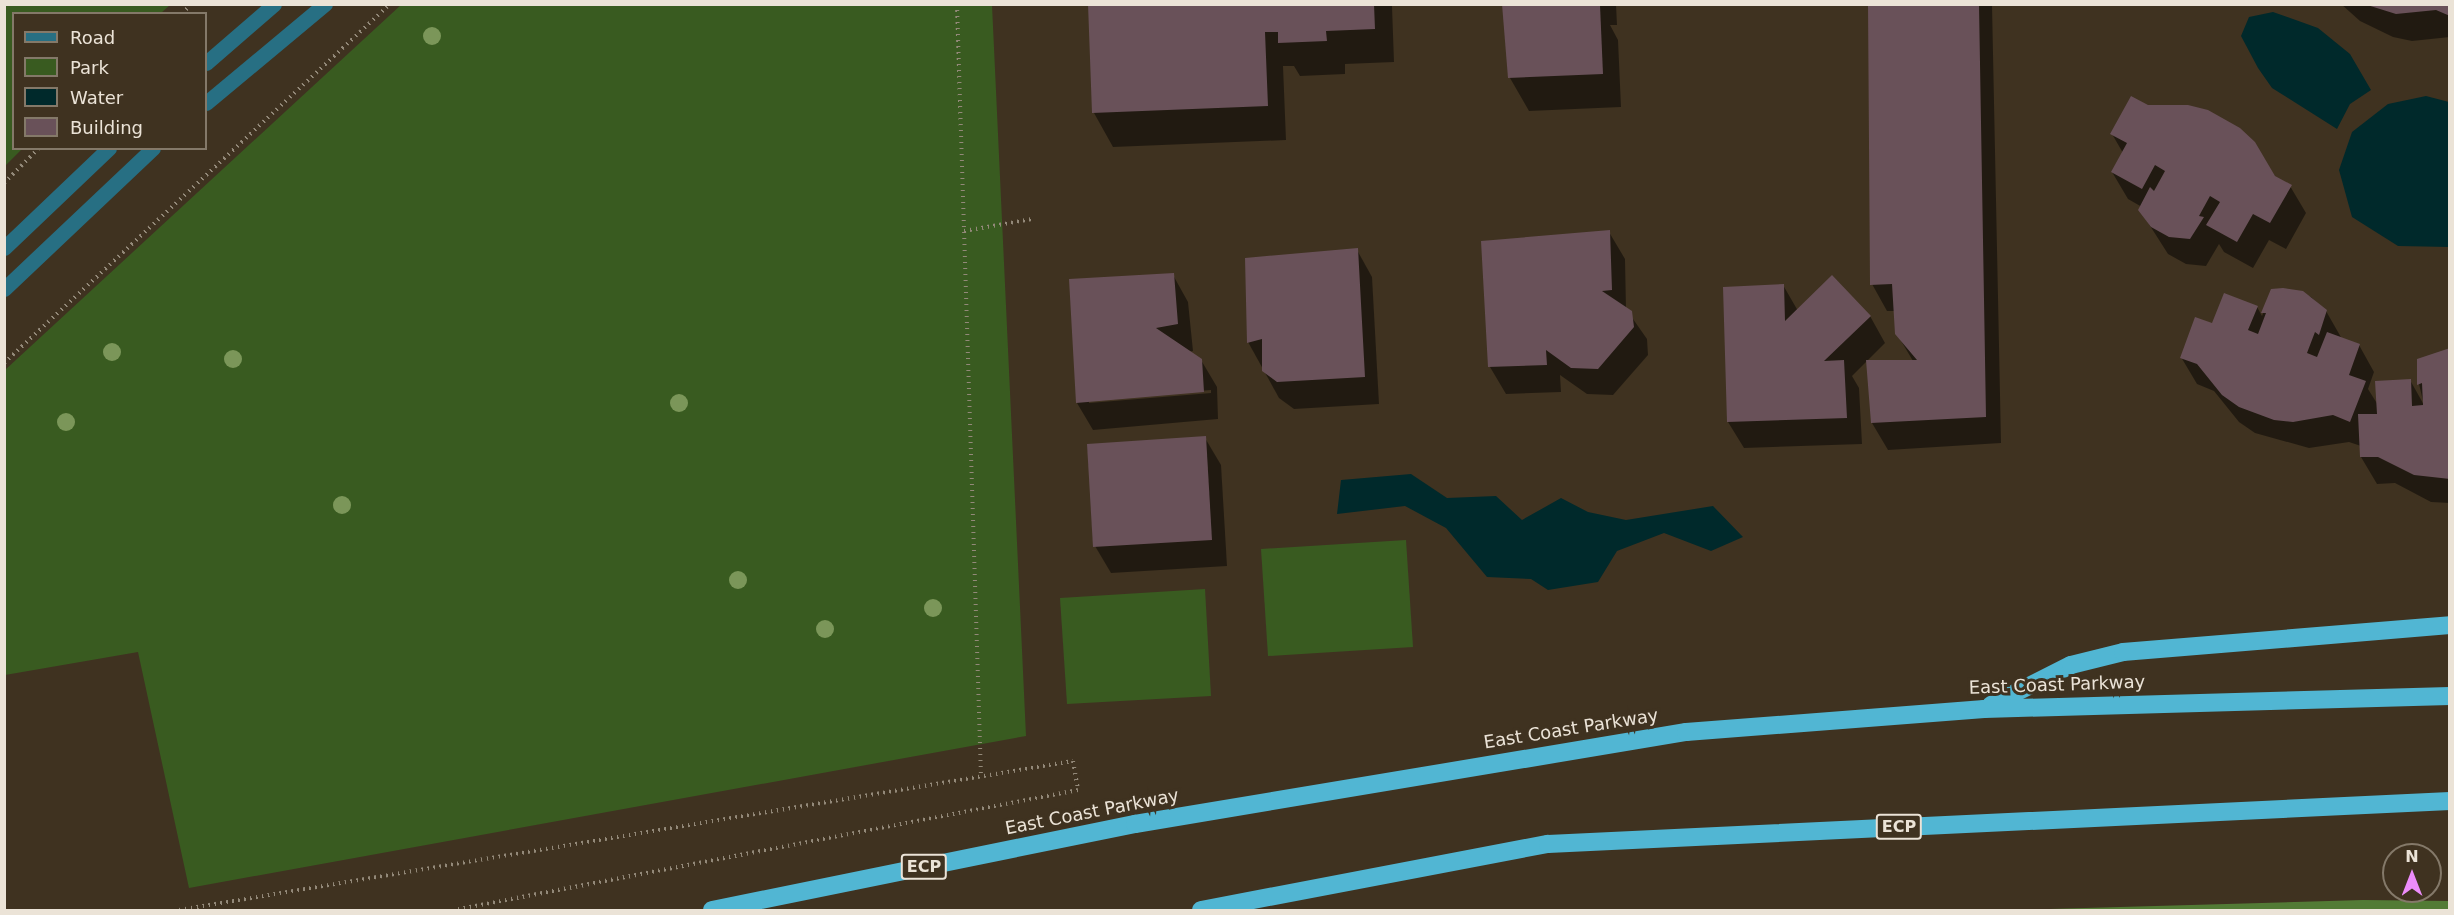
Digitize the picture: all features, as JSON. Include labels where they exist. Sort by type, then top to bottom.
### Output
[{"type":"highway","points":[[1984,709],[2071,665],[2122,652],[2450,625]]},
{"type":"highway","name":"East Coast Parkway","points":[[712,910],[1135,824],[1336,788],[1686,732],[1984,709],[2450,696]]},
{"type":"highway","name":"ECP","points":[[1201,910],[1548,844],[2450,801]]},
{"type":"street","points":[[207,62],[274,4]]},
{"type":"street","points":[[207,102],[325,4]]},
{"type":"street","points":[[4,248],[107,150]]},
{"type":"street","points":[[4,289],[151,150]]},
{"type":"path","points":[[4,363],[390,4]]},
{"type":"path","points":[[957,4],[981,778]]},
{"type":"path","points":[[4,183],[37,150]]},
{"type":"path","points":[[964,231],[1032,219]]},
{"type":"path","points":[[179,910],[1073,761],[1078,790],[454,910]]},
{"type":"green space","points":[[5,4],[170,4],[162,12],[12,12],[12,150],[21,150],[5,166]]},
{"type":"green space","points":[[402,4],[992,5],[1026,736],[189,888],[138,652],[5,675],[5,370]]},
{"type":"green space","points":[[1406,540],[1413,647],[1268,656],[1261,549]]},
{"type":"green space","points":[[1205,589],[1211,696],[1067,704],[1060,598]]},
{"type":"green space","points":[[2363,900],[2382,900],[2382,903],[2449,901],[2449,910],[2016,910]]},
{"type":"water","points":[[2273,12],[2318,28],[2350,54],[2371,90],[2350,104],[2337,129],[2272,88],[2258,68],[2241,36],[2249,17]]},
{"type":"water","points":[[2426,96],[2449,102],[2449,247],[2398,246],[2352,217],[2339,170],[2352,132],[2388,104]]},
{"type":"water","points":[[1411,474],[1447,498],[1496,496],[1522,520],[1561,498],[1588,512],[1626,520],[1713,506],[1743,537],[1711,551],[1664,533],[1617,551],[1598,582],[1548,590],[1531,579],[1487,577],[1446,528],[1405,506],[1337,514],[1341,480]]},
{"type":"building","points":[[1088,4],[1374,4],[1375,29],[1326,31],[1327,41],[1278,43],[1278,32],[1265,32],[1268,106],[1092,113]]},
{"type":"building","points":[[1502,4],[1600,5],[1603,74],[1508,78]]},
{"type":"building","points":[[1868,4],[1979,4],[1986,417],[1871,423],[1866,360],[1917,360],[1895,334],[1892,284],[1870,285]]},
{"type":"building","points":[[2364,4],[2450,4],[2450,16],[2436,10],[2396,14]]},
{"type":"building","points":[[2131,96],[2148,105],[2188,105],[2208,110],[2240,128],[2255,142],[2275,176],[2292,185],[2270,223],[2253,214],[2237,242],[2206,225],[2220,202],[2210,196],[2199,216],[2204,217],[2190,239],[2169,237],[2151,227],[2138,210],[2150,187],[2154,191],[2165,171],[2155,165],[2142,189],[2111,172],[2127,143],[2110,134]]},
{"type":"building","points":[[1610,230],[1612,290],[1602,291],[1632,311],[1634,327],[1598,369],[1571,368],[1546,350],[1547,365],[1488,367],[1481,241]]},
{"type":"building","points":[[1358,248],[1365,377],[1277,382],[1262,371],[1262,339],[1247,343],[1245,258]]},
{"type":"building","points":[[1174,273],[1178,324],[1156,328],[1202,359],[1204,392],[1076,403],[1069,279]]},
{"type":"building","points":[[1832,275],[1871,316],[1824,361],[1844,360],[1847,418],[1727,422],[1723,287],[1784,284],[1785,321]]},
{"type":"building","points":[[2271,289],[2303,291],[2327,310],[2319,335],[2315,332],[2307,353],[2317,357],[2327,332],[2360,344],[2349,375],[2366,381],[2350,422],[2333,415],[2293,422],[2274,420],[2239,407],[2222,395],[2197,364],[2180,358],[2195,317],[2212,323],[2224,293],[2258,306],[2248,330],[2258,334],[2266,313],[2261,313]]},
{"type":"building","points":[[2450,348],[2450,479],[2414,475],[2378,457],[2360,457],[2358,414],[2377,414],[2375,381],[2411,379],[2412,406],[2423,405],[2422,383],[2417,385],[2417,359]]},
{"type":"building","points":[[1206,436],[1212,540],[1093,547],[1087,444]]}]
